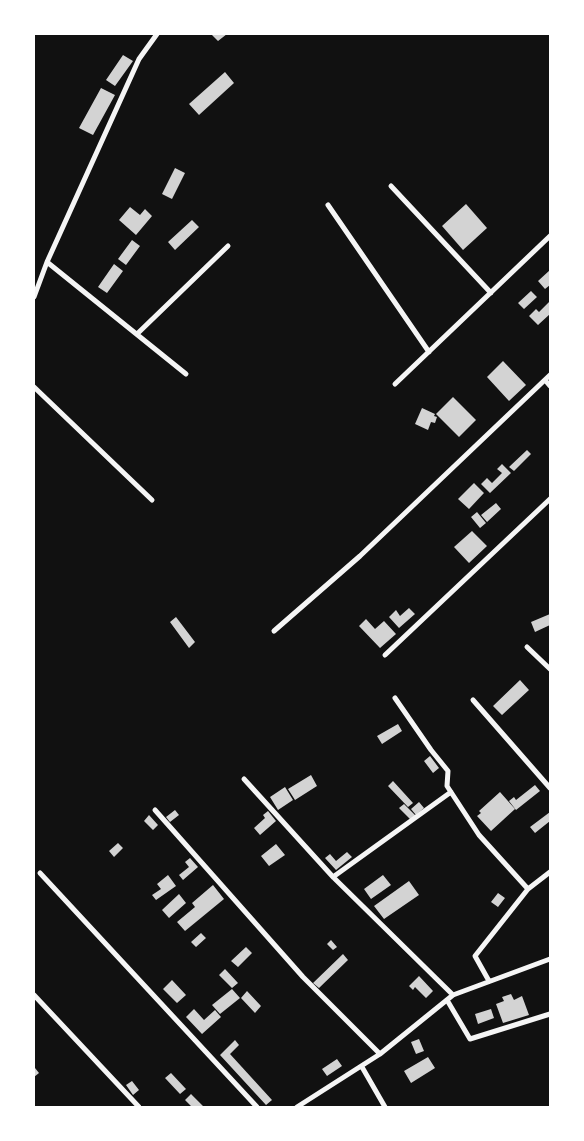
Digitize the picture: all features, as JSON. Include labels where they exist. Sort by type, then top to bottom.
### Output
[{"type":"street","points":[[34,297],[47,262],[139,59],[157,34]]},
{"type":"street","points":[[391,186],[491,293]]},
{"type":"street","points":[[328,205],[429,352]]},
{"type":"street","points":[[395,384],[550,236]]},
{"type":"street","points":[[137,334],[228,246]]},
{"type":"street","points":[[47,262],[186,374]]},
{"type":"street","points":[[274,631],[360,556],[550,375]]},
{"type":"street","points":[[545,380],[550,386]]},
{"type":"street","points":[[34,387],[152,500]]},
{"type":"street","points":[[385,655],[550,499]]},
{"type":"street","points":[[527,647],[550,669]]},
{"type":"street","points":[[395,698],[430,750],[448,771],[447,786],[480,835],[528,889]]},
{"type":"street","points":[[472,700],[550,788]]},
{"type":"street","points":[[244,779],[333,877],[453,995]]},
{"type":"street","points":[[333,877],[451,792]]},
{"type":"street","points":[[155,810],[303,977],[380,1054]]},
{"type":"street","points":[[489,981],[475,956],[528,889],[550,872]]},
{"type":"street","points":[[40,873],[257,1107]]},
{"type":"street","points":[[297,1107],[362,1067],[453,995],[550,959]]},
{"type":"street","points":[[34,995],[139,1107]]},
{"type":"street","points":[[447,1000],[470,1039],[550,1014]]},
{"type":"street","points":[[362,1067],[385,1107]]},
{"type":"building","points":[[227,34],[218,41],[212,35]]},
{"type":"building","points":[[123,55],[133,61],[115,86],[106,80]]},
{"type":"building","points":[[225,72],[234,83],[199,115],[189,104]]},
{"type":"building","points":[[101,88],[115,95],[93,135],[79,128]]},
{"type":"building","points":[[175,168],[185,173],[172,199],[162,194]]},
{"type":"building","points":[[466,204],[487,228],[463,250],[442,226]]},
{"type":"building","points":[[130,207],[140,215],[145,209],[152,216],[136,235],[119,220]]},
{"type":"building","points":[[192,220],[199,227],[175,250],[168,242]]},
{"type":"building","points":[[132,240],[140,246],[126,265],[118,259]]},
{"type":"building","points":[[114,264],[123,271],[107,293],[98,287]]},
{"type":"building","points":[[550,270],[550,285],[545,289],[538,281]]},
{"type":"building","points":[[531,291],[537,297],[524,309],[518,303]]},
{"type":"building","points":[[550,301],[550,314],[538,325],[529,316],[536,309],[539,312]]},
{"type":"building","points":[[503,361],[526,385],[509,401],[487,377]]},
{"type":"building","points":[[453,397],[476,420],[459,437],[436,414]]},
{"type":"building","points":[[422,408],[435,414],[434,416],[437,417],[435,423],[431,422],[428,430],[415,424]]},
{"type":"building","points":[[527,450],[531,454],[514,471],[509,467]]},
{"type":"building","points":[[502,464],[511,473],[490,493],[481,484],[487,478],[492,483],[502,473],[497,469]]},
{"type":"building","points":[[474,483],[484,493],[469,509],[458,499]]},
{"type":"building","points":[[496,503],[501,509],[487,522],[481,515]]},
{"type":"building","points":[[477,512],[486,523],[480,528],[471,517]]},
{"type":"building","points":[[472,531],[487,546],[469,563],[454,547]]},
{"type":"building","points":[[409,608],[415,614],[399,628],[389,617],[396,610],[400,616]]},
{"type":"building","points":[[550,614],[550,625],[535,632],[531,622]]},
{"type":"building","points":[[176,617],[195,642],[189,648],[170,622]]},
{"type":"building","points":[[366,619],[375,629],[384,621],[396,634],[380,648],[359,626]]},
{"type":"building","points":[[520,680],[529,690],[502,715],[493,706]]},
{"type":"building","points":[[398,724],[402,731],[382,744],[377,736]]},
{"type":"building","points":[[430,756],[439,768],[433,773],[424,761]]},
{"type":"building","points":[[311,775],[317,786],[295,800],[288,789]]},
{"type":"building","points":[[393,781],[413,803],[408,807],[388,786]]},
{"type":"building","points":[[535,785],[540,791],[516,810],[509,801],[514,797],[516,800]]},
{"type":"building","points":[[285,787],[293,800],[278,810],[270,797]]},
{"type":"building","points":[[500,792],[515,809],[491,831],[477,816],[481,813],[479,811]]},
{"type":"building","points":[[419,802],[424,808],[416,815],[411,809]]},
{"type":"building","points":[[404,804],[416,816],[411,820],[399,808]]},
{"type":"building","points":[[175,810],[179,815],[170,822],[166,817]]},
{"type":"building","points":[[268,811],[276,821],[260,835],[254,828],[265,818],[263,815]]},
{"type":"building","points":[[550,812],[550,821],[535,833],[530,827]]},
{"type":"building","points":[[149,815],[158,825],[153,830],[144,821]]},
{"type":"building","points":[[118,843],[123,848],[114,857],[109,851]]},
{"type":"building","points":[[276,844],[285,855],[269,866],[261,856]]},
{"type":"building","points":[[347,852],[352,857],[336,870],[325,858],[330,854],[336,861]]},
{"type":"building","points":[[190,858],[198,867],[183,880],[179,875],[189,867],[185,862]]},
{"type":"building","points":[[168,875],[176,886],[156,900],[152,895],[161,889],[157,884]]},
{"type":"building","points":[[383,875],[391,885],[371,899],[364,889]]},
{"type":"building","points":[[409,881],[419,895],[384,919],[374,906]]},
{"type":"building","points":[[213,885],[224,899],[185,931],[177,922],[195,907],[192,903]]},
{"type":"building","points":[[498,893],[505,898],[498,907],[491,902]]},
{"type":"building","points":[[179,894],[186,903],[169,918],[162,910]]},
{"type":"building","points":[[201,933],[206,938],[196,947],[191,942]]},
{"type":"building","points":[[331,940],[337,947],[333,950],[327,944]]},
{"type":"building","points":[[246,947],[252,953],[238,967],[231,961]]},
{"type":"building","points":[[343,954],[348,960],[319,988],[313,983]]},
{"type":"building","points":[[225,969],[238,983],[232,988],[219,975]]},
{"type":"building","points":[[419,976],[433,991],[426,998],[415,987],[413,990],[409,986]]},
{"type":"building","points":[[172,980],[186,995],[177,1003],[163,989]]},
{"type":"building","points":[[232,989],[240,998],[220,1014],[212,1005]]},
{"type":"building","points":[[247,991],[261,1006],[255,1013],[241,998]]},
{"type":"building","points":[[511,994],[514,1000],[522,996],[529,1015],[503,1023],[496,1004],[504,1001],[502,997]]},
{"type":"building","points":[[194,1009],[204,1020],[215,1010],[221,1017],[202,1034],[186,1017]]},
{"type":"building","points":[[491,1009],[494,1018],[478,1024],[475,1014]]},
{"type":"building","points":[[419,1039],[424,1051],[416,1054],[411,1042]]},
{"type":"building","points":[[235,1040],[239,1045],[230,1054],[272,1100],[266,1105],[220,1055]]},
{"type":"building","points":[[428,1057],[435,1068],[411,1083],[404,1071]]},
{"type":"building","points":[[337,1059],[342,1066],[327,1076],[322,1069]]},
{"type":"building","points":[[34,1069],[39,1073],[34,1077]]},
{"type":"building","points":[[171,1073],[186,1089],[180,1094],[165,1078]]},
{"type":"building","points":[[132,1081],[139,1090],[133,1095],[126,1085]]},
{"type":"building","points":[[191,1094],[204,1107],[192,1107],[185,1100]]}]
